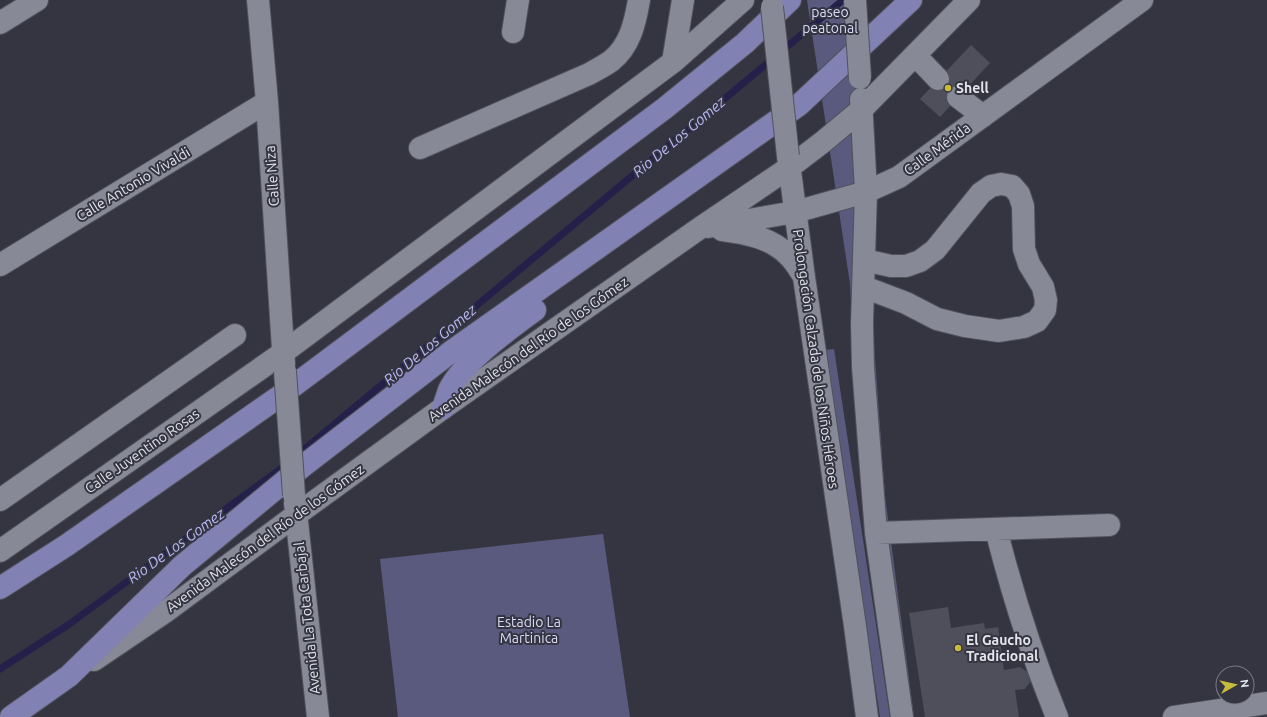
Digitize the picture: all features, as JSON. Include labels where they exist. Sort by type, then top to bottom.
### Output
[{"type":"main road","points":[[0,588],[67,545],[286,392],[665,108],[745,43],[778,2]]},
{"type":"main road","name":"Avenida Malecón del Río de los Gómez","points":[[11,717],[69,676],[182,566],[303,466],[452,351],[799,105],[910,2]]},
{"type":"main road","points":[[443,408],[450,390],[459,376],[491,344],[519,322],[762,146],[780,129],[799,105]]},
{"type":"street","points":[[0,23],[37,0]]},
{"type":"street","name":"Calle Niza","points":[[258,0],[284,361]]},
{"type":"street","points":[[512,32],[518,0]]},
{"type":"street","points":[[420,148],[589,74],[612,60],[626,43],[635,23],[638,0]]},
{"type":"street","points":[[673,62],[683,0]]},
{"type":"street","points":[[284,361],[673,62],[743,0]]},
{"type":"street","points":[[855,0],[866,192],[862,323],[863,367],[876,532],[902,717]]},
{"type":"street","name":"Avenida Malecón del Río de los Gómez","points":[[69,676],[165,612],[295,505],[443,408],[700,228],[789,161],[824,141],[861,110],[969,0]]},
{"type":"street","name":"Calle Mérida","points":[[700,228],[795,212],[866,192],[899,177],[1142,0]]},
{"type":"street","name":"Prolongación Calzada de los Niños Héroes","points":[[778,2],[789,161],[795,212],[856,626],[867,717]]},
{"type":"street","points":[[915,54],[938,79]]},
{"type":"street","points":[[958,97],[983,116]]},
{"type":"street","name":"Calle Antonio Vivaldi","points":[[0,265],[266,102]]},
{"type":"street","points":[[864,260],[891,266],[906,266],[920,262],[934,250],[982,193],[991,186],[1001,184],[1012,186],[1019,194],[1023,206],[1024,249],[1028,264],[1044,287],[1046,300],[1045,310],[1037,321],[1024,328],[999,331],[965,326],[937,319],[906,303],[864,287]]},
{"type":"street","points":[[700,228],[732,231],[764,239],[780,248],[790,257],[804,277]]},
{"type":"street","points":[[0,500],[235,335]]},
{"type":"street","name":"Avenida La Tota Carbajal","points":[[284,361],[295,505],[318,717]]},
{"type":"street","name":"Calle Juventino Rosas","points":[[0,551],[284,361]]},
{"type":"street","points":[[876,532],[1109,525]]},
{"type":"street","points":[[996,529],[1017,606],[1056,717]]},
{"type":"street","points":[[1174,717],[1267,703]]},
{"type":"green space","name":"paseo peatonal","points":[[807,0],[849,0],[885,496],[914,717],[891,717],[877,623],[861,481],[850,284]]},
{"type":"green space","points":[[834,349],[890,717],[880,717],[825,350]]},
{"type":"green space","name":"Estadio La Martinica","points":[[603,534],[630,717],[398,717],[380,559]]},
{"type":"building","name":"Shell","points":[[971,45],[990,63],[940,117],[920,99]]},
{"type":"building","name":"El Gaucho Tradicional","points":[[948,607],[951,628],[984,623],[985,629],[998,627],[1004,670],[1020,667],[1029,673],[1030,682],[1025,689],[1015,690],[1019,717],[925,717],[909,613]]},
{"type":"waterway","name":"Rio De Los Gomez","points":[[295,457],[843,0]]},
{"type":"waterway","name":"Rio De Los Gomez","points":[[0,669],[68,625],[287,464]]},
{"type":"tunnel","points":[[938,79],[958,97]]},
{"type":"place","name":"Shell","points":[[948,88]]},
{"type":"place","name":"El Gaucho Tradicional","points":[[958,648]]}]
